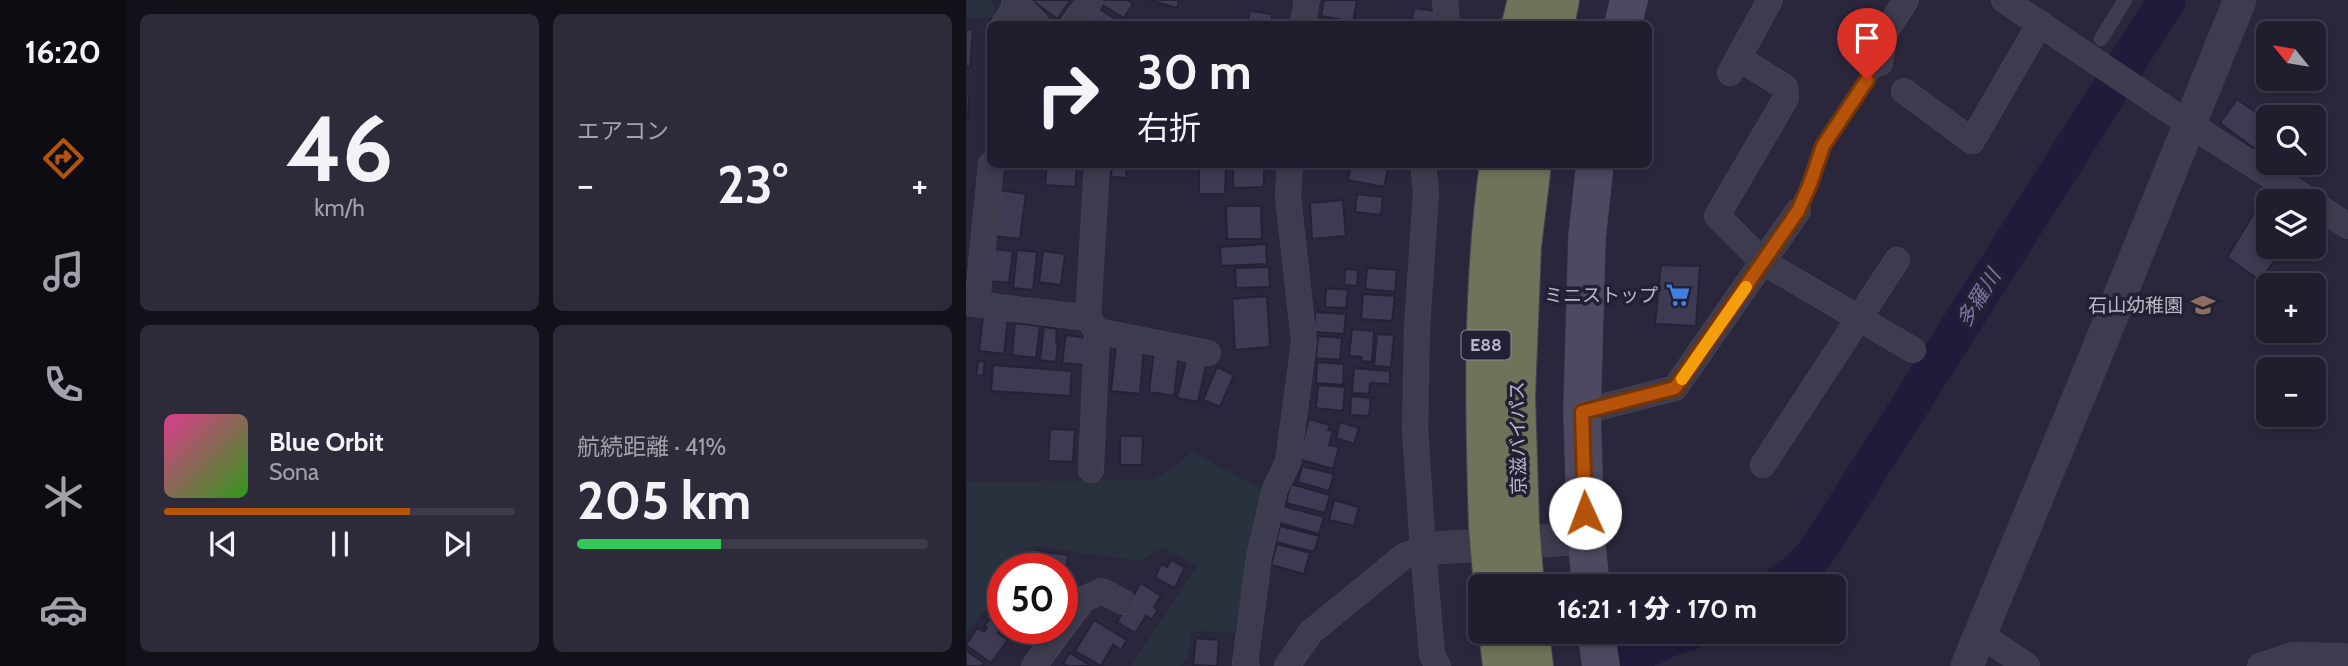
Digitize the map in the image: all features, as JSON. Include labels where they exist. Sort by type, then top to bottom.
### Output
[{"type":"highway","points":[[1522,21],[1527,0]]},
{"type":"highway","points":[[1556,21],[1560,0]]},
{"type":"highway","name":"京滋バイパス","points":[[1499,168],[1487,302],[1485,434],[1504,525],[1521,574]]},
{"type":"highway","name":"京滋バイパス","points":[[1495,574],[1504,525],[1516,396],[1522,247],[1532,168]]},
{"type":"highway","points":[[1499,644],[1502,666]]},
{"type":"highway","points":[[1531,644],[1534,666]]},
{"type":"main road","points":[[1624,21],[1629,0]]},
{"type":"main road","points":[[1590,574],[1582,412],[1587,237],[1595,168]]},
{"type":"street","points":[[1304,21],[1307,0]]},
{"type":"street","points":[[1446,0],[1447,21]]},
{"type":"street","points":[[1770,0],[1734,65],[1785,87],[1786,98],[1717,216],[1763,262],[1913,350]]},
{"type":"street","points":[[1880,63],[1885,32],[1906,0]]},
{"type":"street","points":[[2004,0],[2040,23],[2101,51],[2136,88],[2292,189]]},
{"type":"street","points":[[1967,666],[2240,0]]},
{"type":"street","points":[[1006,21],[1017,1],[1034,21]]},
{"type":"street","points":[[1075,21],[1090,1]]},
{"type":"street","points":[[1904,91],[1972,141],[2040,23]]},
{"type":"street","points":[[990,168],[972,304],[1093,325],[1208,353]]},
{"type":"street","points":[[1091,470],[1097,168]]},
{"type":"street","points":[[1247,666],[1245,663],[1259,557],[1275,489],[1288,462],[1304,342],[1288,197],[1290,168]]},
{"type":"street","points":[[1423,168],[1426,192],[1417,328],[1415,429],[1432,655],[1438,666]]},
{"type":"street","points":[[1582,412],[1675,388],[1798,211]]},
{"type":"street","points":[[2326,211],[2348,226]]},
{"type":"street","points":[[1763,465],[1897,260]]},
{"type":"street","points":[[1287,666],[1311,632],[1404,556],[1423,549],[1586,538]]},
{"type":"street","points":[[1078,607],[1084,599],[1102,591],[1123,602]]},
{"type":"street","points":[[1980,634],[2027,666]]},
{"type":"street","points":[[1034,666],[1050,644]]},
{"type":"street","points":[[2260,666],[2293,655],[2342,657]]},
{"type":"lane","points":[[2101,51],[2125,0]]},
{"type":"lane","points":[[1798,211],[1823,146],[1880,63]]},
{"type":"shaded area","points":[[966,0],[989,0],[995,7],[994,17],[966,17]]},
{"type":"shaded area","points":[[1192,452],[1264,490],[1234,633],[1192,631],[1188,657],[1180,666],[1131,666],[1198,565],[1162,548],[1139,561],[1034,546],[1029,553],[987,553],[987,607],[966,633],[966,482],[1154,479],[1174,468]]},
{"type":"building","points":[[1032,0],[1069,0],[1070,1],[1057,19]]},
{"type":"building","points":[[1101,0],[1127,0],[1133,4],[1124,18],[1099,3]]},
{"type":"building","points":[[1148,0],[1179,0],[1177,8]]},
{"type":"building","points":[[1324,0],[1357,0],[1353,21],[1321,16]]},
{"type":"building","points":[[1098,8],[1118,21],[1090,21]]},
{"type":"building","points":[[1414,8],[1436,11],[1434,21],[1412,21]]},
{"type":"building","points":[[1250,11],[1272,14],[1271,21],[1248,21]]},
{"type":"building","points":[[966,29],[973,30],[970,67],[966,67]]},
{"type":"building","points":[[966,96],[969,96],[968,118],[966,118]]},
{"type":"building","points":[[2237,99],[2256,112],[2255,149],[2220,123]]},
{"type":"building","points":[[1047,168],[1077,168],[1075,187],[1045,185]]},
{"type":"building","points":[[1112,168],[1127,168],[1126,178],[1111,177]]},
{"type":"building","points":[[1199,168],[1226,168],[1225,194],[1199,194]]},
{"type":"building","points":[[1233,168],[1264,168],[1264,187],[1233,188]]},
{"type":"building","points":[[1350,168],[1388,168],[1384,187],[1348,180]]},
{"type":"building","points":[[999,190],[1026,194],[1020,239],[993,236]]},
{"type":"building","points":[[1357,194],[1383,197],[1381,215],[1355,212]]},
{"type":"building","points":[[1343,200],[1346,236],[1312,239],[1310,203]]},
{"type":"building","points":[[1226,206],[1261,206],[1262,239],[1227,239]]},
{"type":"building","points":[[2256,210],[2256,259],[2276,259],[2266,273],[2256,273],[2256,278],[2227,257]]},
{"type":"building","points":[[1266,244],[1267,264],[1221,266],[1220,247]]},
{"type":"building","points":[[993,249],[1013,251],[1009,283],[989,281]]},
{"type":"building","points":[[1017,250],[1037,252],[1033,290],[1013,288]]},
{"type":"building","points":[[1043,251],[1065,254],[1061,285],[1039,282]]},
{"type":"building","name":"ミニストップ","points":[[1661,265],[1700,266],[1696,326],[1655,324]]},
{"type":"building","points":[[1269,267],[1270,287],[1236,288],[1235,268]]},
{"type":"building","points":[[1367,268],[1397,270],[1395,292],[1365,289]]},
{"type":"building","points":[[1345,269],[1358,270],[1357,286],[1344,285]]},
{"type":"building","points":[[1326,288],[1348,290],[1346,308],[1325,307]]},
{"type":"building","points":[[1363,294],[1395,296],[1392,321],[1361,319]]},
{"type":"building","points":[[1267,296],[1270,347],[1235,350],[1232,299]]},
{"type":"building","points":[[1315,312],[1346,314],[1344,334],[1314,332]]},
{"type":"building","points":[[983,316],[1008,319],[1004,354],[979,351]]},
{"type":"building","points":[[1015,323],[1040,326],[1036,358],[1012,355]]},
{"type":"building","points":[[1044,327],[1057,329],[1056,362],[1040,360]]},
{"type":"building","points":[[1352,329],[1374,331],[1372,362],[1361,361],[1362,357],[1349,356]]},
{"type":"building","points":[[1377,334],[1394,335],[1391,367],[1374,366]]},
{"type":"building","points":[[1066,335],[1087,338],[1084,365],[1062,363]]},
{"type":"building","points":[[1318,336],[1342,338],[1340,360],[1316,358]]},
{"type":"building","points":[[1116,346],[1144,349],[1140,394],[1111,391]]},
{"type":"building","points":[[1154,351],[1179,354],[1174,396],[1149,392]]},
{"type":"building","points":[[1187,357],[1207,361],[1198,402],[1177,398]]},
{"type":"building","points":[[978,361],[985,362],[983,376],[976,375]]},
{"type":"building","points":[[1317,362],[1344,364],[1343,385],[1316,383]]},
{"type":"building","points":[[993,365],[1072,371],[1070,396],[991,391]]},
{"type":"building","points":[[1217,367],[1234,375],[1220,407],[1203,400]]},
{"type":"building","points":[[1354,368],[1390,371],[1390,384],[1370,383],[1369,394],[1352,393]]},
{"type":"building","points":[[1318,385],[1345,387],[1343,411],[1316,408]]},
{"type":"building","points":[[1351,396],[1371,398],[1369,416],[1350,415]]},
{"type":"building","points":[[1309,419],[1330,425],[1328,430],[1333,431],[1329,445],[1339,447],[1333,469],[1298,459]]},
{"type":"building","points":[[1340,422],[1359,428],[1354,444],[1336,438]]},
{"type":"building","points":[[1050,429],[1075,430],[1073,462],[1048,461]]},
{"type":"building","points":[[1120,436],[1143,436],[1142,465],[1120,465]]},
{"type":"building","points":[[1302,466],[1334,474],[1329,491],[1298,482]]},
{"type":"building","points":[[1291,484],[1330,495],[1325,513],[1286,503]]},
{"type":"building","points":[[1334,500],[1359,507],[1354,526],[1329,520]]},
{"type":"building","points":[[1283,506],[1324,517],[1319,534],[1279,523]]},
{"type":"building","points":[[1280,526],[1319,536],[1314,552],[1276,542]]},
{"type":"building","points":[[1277,544],[1310,553],[1304,574],[1271,565]]},
{"type":"building","points":[[1171,560],[1185,567],[1175,588],[1155,578],[1161,564],[1167,567]]},
{"type":"building","points":[[1141,583],[1161,596],[1154,607],[1158,610],[1152,619],[1146,616],[1135,633],[1117,622]]},
{"type":"building","points":[[1094,620],[1127,640],[1121,650],[1113,645],[1101,666],[1075,651]]},
{"type":"building","points":[[987,627],[987,644],[1005,644],[991,663],[966,645],[977,628],[984,632]]},
{"type":"building","points":[[1196,638],[1219,640],[1217,666],[1193,665]]},
{"type":"building","points":[[966,650],[984,663],[981,666],[966,666]]},
{"type":"building","points":[[1070,653],[1091,666],[1068,666],[1063,663]]},
{"type":"waterway","name":"多羅川","points":[[1795,574],[1818,550],[2167,0]]},
{"type":"waterway","name":"多羅川","points":[[1609,666],[1656,644]]},
{"type":"slow traffic","points":[[1682,379],[1746,287]]},
{"type":"place","name":"ミニストップ","points":[[1678,295]]},
{"type":"place","name":"石山幼稚園","points":[[2203,305]]},
{"type":"route","points":[[1585,513],[1582,412],[1675,388],[1798,211],[1823,146],[1867,80]]}]
